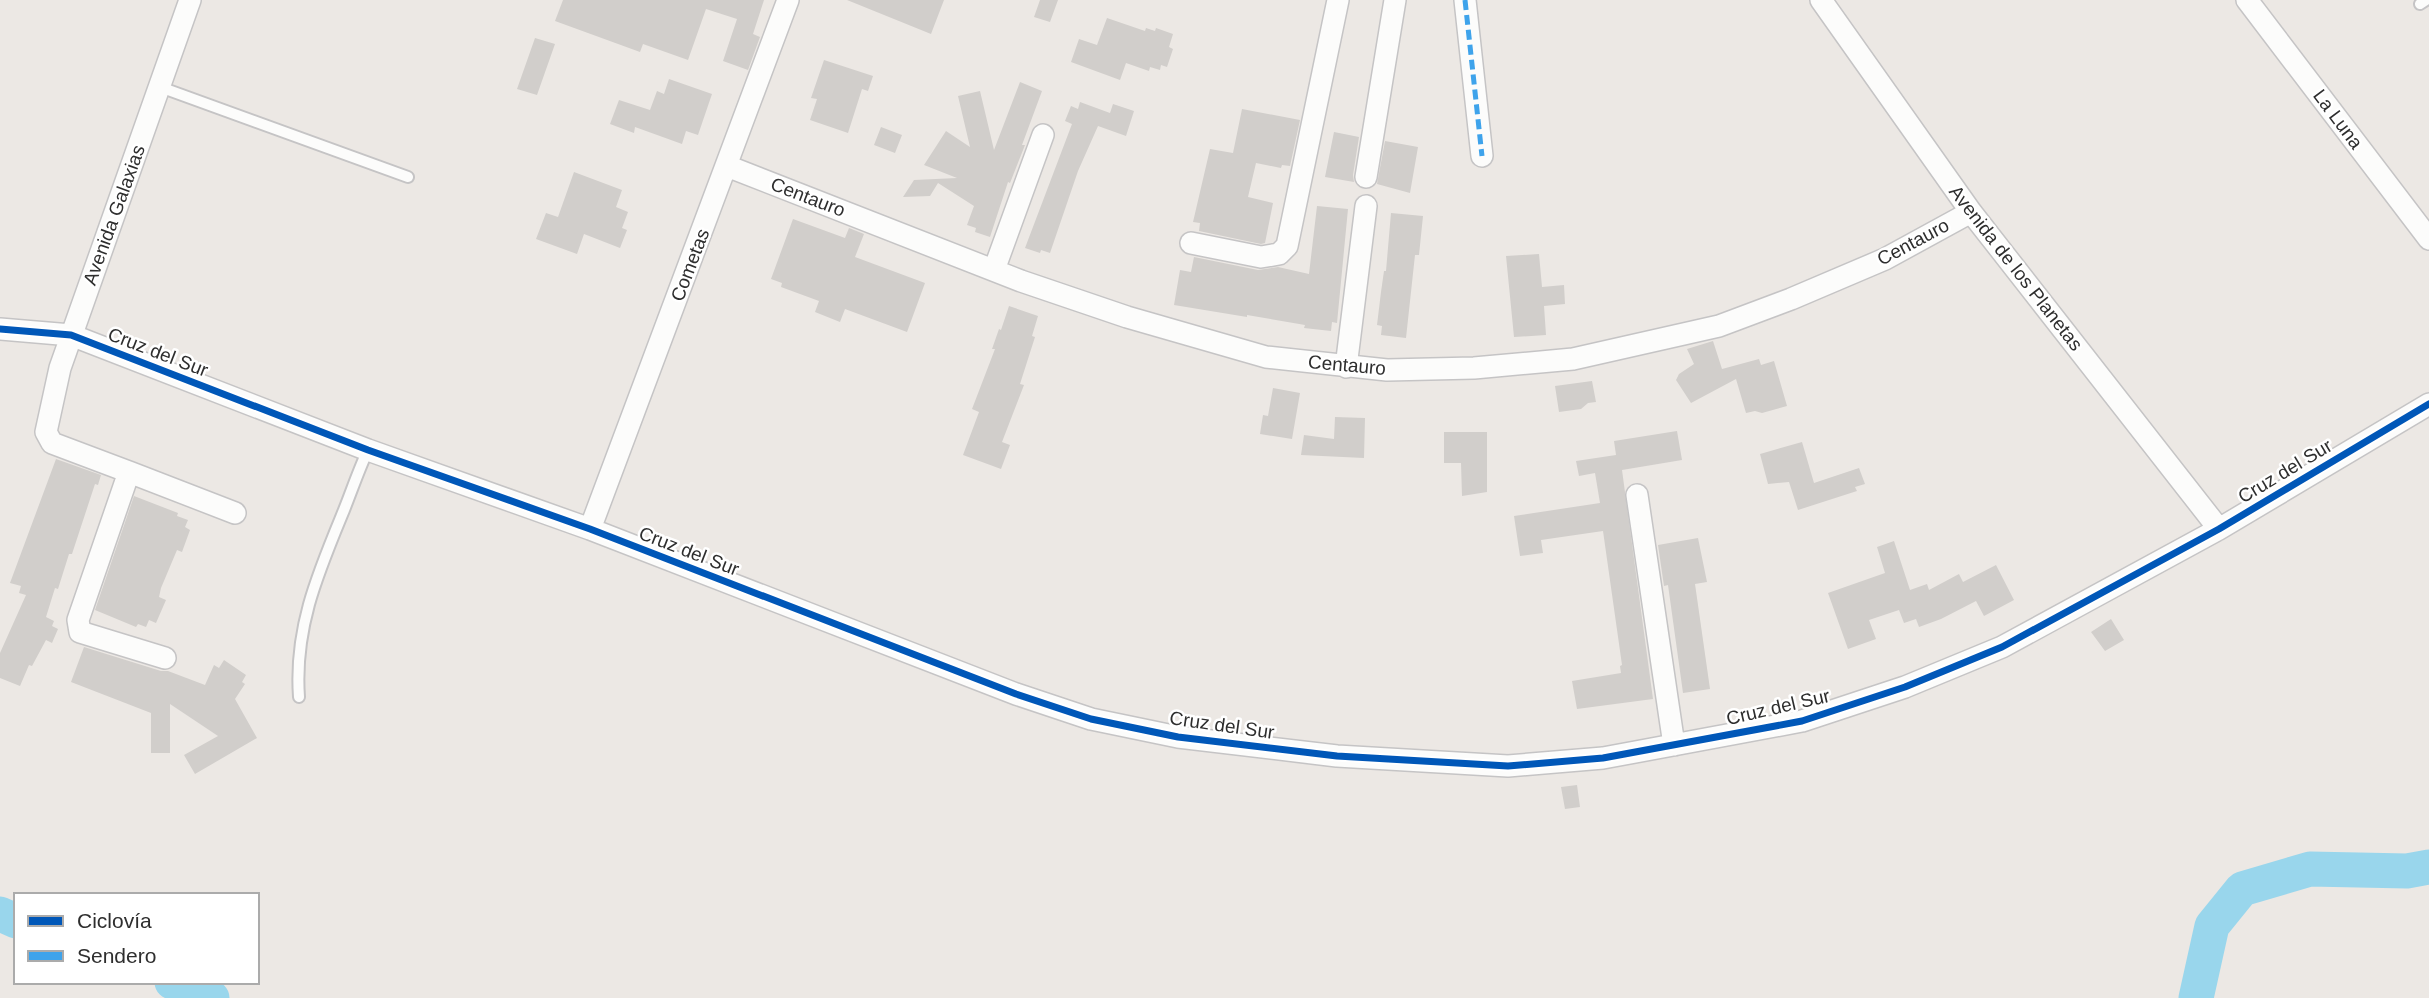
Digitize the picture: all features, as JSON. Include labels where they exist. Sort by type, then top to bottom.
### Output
[{"type":"street","name":"Avenida Galaxias","points":[[129,472],[52,443],[46,432],[60,369],[71,335],[190,0]]},
{"type":"street","name":"Cometas","points":[[590,529],[788,0]]},
{"type":"street","points":[[1191,243],[1261,257],[1279,254],[1287,246],[1338,0]]},
{"type":"street","points":[[1366,177],[1395,0]]},
{"type":"street","points":[[1465,0],[1482,156]]},
{"type":"street","name":"Avenida de los Planetas","points":[[1821,0],[1971,212],[2219,529]]},
{"type":"street","name":"La Luna","points":[[2247,0],[2429,239]]},
{"type":"street","points":[[994,270],[1043,135]]},
{"type":"street","name":"Centauro","points":[[727,166],[994,270],[1200,340],[1266,357],[1387,370],[1474,368],[1573,359],[1719,326],[1885,259],[1971,212]]},
{"type":"street","points":[[1346,367],[1366,206]]},
{"type":"street","name":"Cruz del Sur","points":[[0,329],[71,335],[368,450],[590,529],[1016,694],[1091,719],[1178,737],[1337,756],[1508,766],[1603,758],[1801,721],[1905,687],[2002,647],[2219,529],[2429,404]]},
{"type":"street","points":[[165,658],[80,632],[78,620],[129,472],[235,513]]},
{"type":"street","points":[[1637,495],[1674,745]]},
{"type":"lane","points":[[160,87],[408,177]]},
{"type":"lane","points":[[299,697],[297,668],[310,599],[330,540],[368,450]]},
{"type":"building","points":[[563,0],[764,0],[753,34],[760,37],[748,70],[723,61],[737,19],[706,9],[688,60],[643,44],[640,52],[555,21]]},
{"type":"building","points":[[847,0],[944,0],[931,34]]},
{"type":"building","points":[[1040,0],[1058,0],[1050,22],[1034,17]]},
{"type":"building","points":[[1107,18],[1145,31],[1146,28],[1155,31],[1156,28],[1173,34],[1169,47],[1173,49],[1167,67],[1161,65],[1160,70],[1150,67],[1149,71],[1126,63],[1120,80],[1071,62],[1079,39],[1097,45]]},
{"type":"building","points":[[535,38],[555,44],[537,95],[517,89]]},
{"type":"building","points":[[824,60],[873,76],[868,91],[862,89],[848,133],[810,120],[817,99],[811,98]]},
{"type":"building","points":[[669,79],[712,94],[698,135],[686,131],[682,144],[635,127],[634,133],[610,124],[619,100],[650,110],[657,91],[664,94]]},
{"type":"building","points":[[1020,82],[1042,91],[1022,145],[1025,145],[1010,183],[1008,182],[990,237],[975,232],[976,228],[967,225],[974,206],[938,183],[930,196],[903,197],[914,180],[957,178],[924,165],[946,131],[970,147],[958,96],[980,91],[994,150]]},
{"type":"building","points":[[1080,102],[1110,113],[1113,104],[1134,111],[1126,136],[1098,126],[1078,171],[1050,253],[1041,250],[1040,253],[1025,248],[1072,124],[1065,121],[1071,106],[1078,109]]},
{"type":"building","points":[[1242,109],[1300,120],[1290,166],[1282,165],[1281,168],[1256,163],[1248,197],[1273,203],[1265,243],[1261,244],[1199,231],[1200,223],[1193,222],[1210,149],[1233,153]]},
{"type":"building","points":[[881,127],[902,135],[895,153],[874,145]]},
{"type":"building","points":[[1334,132],[1359,137],[1354,182],[1325,177]]},
{"type":"building","points":[[1385,141],[1418,147],[1410,193],[1377,184]]},
{"type":"building","points":[[574,172],[622,190],[616,207],[628,212],[622,228],[627,230],[620,248],[584,234],[577,254],[536,239],[546,213],[558,217]]},
{"type":"building","points":[[1317,206],[1348,209],[1337,323],[1332,322],[1331,331],[1174,305],[1180,270],[1191,272],[1194,257],[1258,270],[1278,267],[1309,274]]},
{"type":"building","points":[[1391,213],[1423,216],[1419,255],[1415,255],[1406,338],[1381,335],[1382,326],[1377,325],[1386,271]]},
{"type":"building","points":[[793,219],[845,238],[849,228],[864,234],[855,257],[925,283],[907,332],[845,309],[840,322],[815,312],[819,301],[781,287],[782,283],[771,279]]},
{"type":"building","points":[[1539,254],[1542,287],[1564,285],[1565,304],[1544,306],[1546,335],[1514,337],[1506,256]]},
{"type":"building","points":[[1009,306],[1038,316],[1032,336],[1035,337],[1020,384],[1024,385],[1002,442],[1010,445],[1001,469],[963,455],[979,412],[972,409]]},
{"type":"building","points":[[1713,341],[1722,369],[1759,359],[1761,365],[1774,361],[1787,406],[1762,413],[1746,413],[1736,379],[1691,403],[1676,380],[1679,374],[1694,364],[1687,349]]},
{"type":"building","points":[[1592,381],[1596,402],[1588,403],[1581,409],[1559,412],[1555,386]]},
{"type":"building","points":[[1273,388],[1300,393],[1292,439],[1260,434],[1263,415],[1268,416]]},
{"type":"building","points":[[1335,417],[1365,418],[1364,458],[1301,455],[1304,435],[1334,439]]},
{"type":"building","points":[[1677,431],[1682,460],[1622,470],[1653,699],[1577,709],[1572,681],[1621,673],[1603,531],[1541,540],[1543,553],[1520,556],[1514,516],[1600,503],[1595,473],[1579,476],[1576,461],[1616,455],[1614,441]]},
{"type":"building","points":[[1444,432],[1487,432],[1487,492],[1462,496],[1461,463],[1444,463]]},
{"type":"building","points":[[1802,442],[1814,483],[1859,468],[1865,484],[1855,487],[1857,491],[1798,510],[1789,482],[1768,484],[1760,454]]},
{"type":"building","points":[[56,459],[101,475],[98,485],[95,484],[72,554],[69,554],[46,617],[54,621],[52,626],[58,629],[52,643],[46,640],[32,666],[29,665],[20,686],[0,678],[0,653],[26,595],[19,593],[21,586],[10,583]]},
{"type":"building","points":[[134,496],[178,513],[177,516],[188,520],[185,527],[190,530],[182,552],[177,550],[161,588],[159,597],[166,600],[156,623],[149,620],[146,627],[138,624],[136,627],[95,610]]},
{"type":"building","points":[[1698,538],[1707,582],[1695,584],[1710,689],[1683,693],[1668,585],[1664,586],[1658,545]]},
{"type":"building","points":[[1894,541],[1910,590],[1927,584],[1929,590],[1959,574],[1963,582],[1996,565],[2014,600],[1984,616],[1976,601],[1919,627],[1916,619],[1904,623],[1899,610],[1869,620],[1876,639],[1848,649],[1828,593],[1885,573],[1877,547]]},
{"type":"building","points":[[2111,619],[2124,640],[2105,651],[2091,632]]},
{"type":"building","points":[[84,647],[168,671],[205,685],[214,665],[219,668],[224,660],[246,675],[242,682],[245,684],[235,699],[257,738],[195,774],[184,755],[218,736],[170,704],[170,753],[151,753],[151,713],[71,682]]},
{"type":"building","points":[[1577,785],[1580,807],[1565,809],[1561,787]]},
{"type":"waterway","points":[[2196,998],[2212,926],[2242,889],[2310,869],[2407,871],[2429,867]]},
{"type":"waterway","points":[[0,914],[14,920]]},
{"type":"waterway","points":[[177,984],[212,998]]},
{"type":"marked path","points":[[1465,0],[1482,156]]},
{"type":"cycle path","points":[[0,329],[71,335],[368,450],[590,529],[1016,694],[1091,719],[1178,737],[1337,756],[1508,766],[1603,758],[1802,721],[1905,687],[2002,647],[2219,529],[2429,404]]}]
